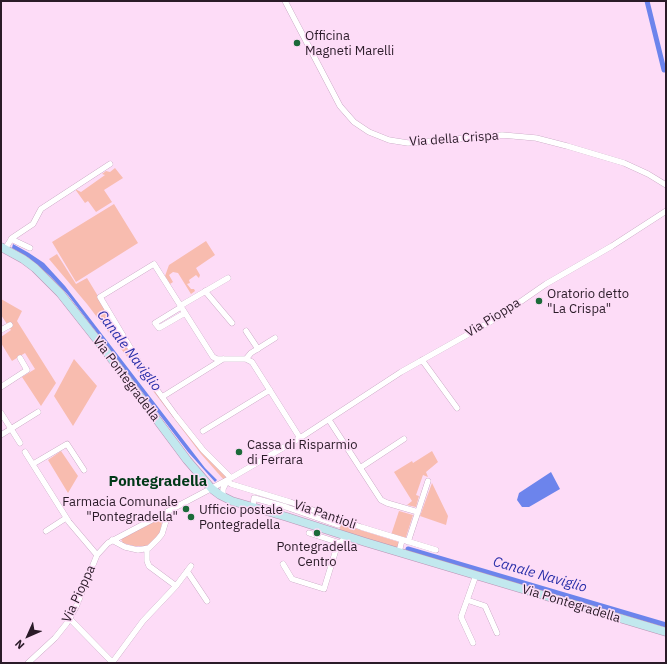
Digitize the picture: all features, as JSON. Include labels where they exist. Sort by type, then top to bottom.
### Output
[{"type":"street","name":"Via della Crispa","points":[[285,1],[340,106],[354,122],[369,132],[389,140],[408,142],[502,135],[536,138],[616,160],[636,168],[666,185]]},
{"type":"street","points":[[3,248],[11,239],[33,224],[41,209],[110,164]]},
{"type":"street","name":"Via Pioppa","points":[[28,663],[55,638],[70,619],[97,556],[112,540],[170,510],[214,490],[329,420],[422,360],[497,318],[546,284],[617,243],[666,211]]},
{"type":"street","points":[[11,239],[30,248]]},
{"type":"street","name":"Via Pontegradella","points":[[3,248],[35,268],[60,293],[116,364],[167,434],[214,490],[223,497],[253,507],[338,526],[347,536],[666,632]]},
{"type":"street","points":[[223,497],[224,490],[229,480],[203,450],[162,397],[132,351],[100,297],[154,264],[213,357],[216,359],[246,359],[254,364],[300,438]]},
{"type":"street","points":[[185,313],[159,328],[155,323],[228,278]]},
{"type":"street","points":[[205,291],[232,323]]},
{"type":"street","points":[[1,330],[10,325]]},
{"type":"street","points":[[246,331],[258,349]]},
{"type":"street","points":[[246,359],[252,353],[275,338]]},
{"type":"street","points":[[1,387],[27,370],[20,358]]},
{"type":"street","points":[[162,397],[223,359]]},
{"type":"street","points":[[422,360],[429,372],[457,408]]},
{"type":"street","points":[[203,431],[270,390]]},
{"type":"street","points":[[1,435],[38,412]]},
{"type":"street","points":[[1,413],[20,443]]},
{"type":"street","points":[[329,420],[381,500],[418,512]]},
{"type":"street","points":[[360,468],[404,438]]},
{"type":"street","points":[[33,464],[67,444],[84,470]]},
{"type":"street","points":[[25,452],[66,518],[97,556]]},
{"type":"street","name":"Via Pantioli","points":[[229,480],[231,484],[338,526],[405,541],[436,550]]},
{"type":"street","points":[[399,552],[418,512],[428,481]]},
{"type":"street","points":[[112,540],[131,549],[147,549],[158,540],[170,510]]},
{"type":"street","points":[[46,531],[66,518]]},
{"type":"street","points":[[309,534],[338,543]]},
{"type":"street","points":[[283,564],[292,578],[324,589],[338,543],[340,543],[347,536]]},
{"type":"street","points":[[147,549],[147,561],[149,566],[176,586]]},
{"type":"street","points":[[70,619],[112,663],[143,621],[176,586],[189,568],[206,602]]},
{"type":"street","points":[[473,643],[461,618],[476,575]]},
{"type":"street","points":[[467,600],[485,606],[497,633]]},
{"type":"shaded area","points":[[115,168],[123,178],[104,190],[112,202],[96,212],[88,201],[85,203],[75,189],[81,192],[105,175],[102,174],[106,171],[110,172]]},
{"type":"shaded area","points":[[114,204],[138,243],[76,282],[52,242]]},
{"type":"shaded area","points":[[206,241],[215,255],[196,268],[200,275],[199,278],[196,275],[189,280],[190,283],[187,284],[195,291],[191,294],[178,273],[173,272],[169,275],[173,282],[170,284],[165,276],[169,265]]},
{"type":"shaded area","points":[[57,254],[76,284],[87,278],[156,392],[229,478],[224,480],[201,454],[87,304],[49,259]]},
{"type":"shaded area","points":[[1,299],[22,311],[17,321],[56,383],[41,406],[22,377],[35,369],[25,353],[12,361],[1,343],[1,337],[11,330],[1,315]]},
{"type":"shaded area","points":[[74,359],[97,386],[73,426],[54,396]]},
{"type":"shaded area","points":[[61,451],[78,476],[68,493],[48,460]]},
{"type":"shaded area","points":[[432,451],[438,462],[426,472],[428,477],[423,475],[416,495],[419,496],[416,507],[407,505],[412,501],[394,472],[412,461],[413,463]]},
{"type":"shaded area","points":[[432,483],[448,516],[446,525],[420,516]]},
{"type":"shaded area","points":[[399,511],[413,515],[405,540],[391,535]]},
{"type":"shaded area","points":[[158,520],[162,522],[159,535],[150,544],[145,546],[134,546],[123,543],[121,539]]},
{"type":"shaded area","points":[[341,524],[399,542],[397,549],[339,531]]},
{"type":"water","points":[[13,244],[44,263],[65,286],[205,468],[217,480],[215,482],[188,452],[68,295],[50,276],[29,258],[12,248]]},
{"type":"water","points":[[551,472],[560,489],[529,507],[522,507],[517,500],[519,493]]},
{"type":"waterway","points":[[647,1],[664,70],[666,69]]},
{"type":"waterway","name":"Canale Naviglio","points":[[408,549],[666,625]]},
{"type":"place","name":"Officina Magneti Marelli","points":[[297,43]]},
{"type":"place","name":"Oratorio detto \"La Crispa\"","points":[[539,301]]},
{"type":"place","name":"Cassa di Risparmio di Ferrara","points":[[239,452]]},
{"type":"place","name":"Farmacia Comunale \"Pontegradella\"","points":[[186,509]]},
{"type":"place","name":"Ufficio postale Pontegradella","points":[[191,517]]},
{"type":"place","name":"Pontegradella Centro","points":[[317,533]]},
{"type":"district","name":"Pontegradella","points":[[158,482]]}]
